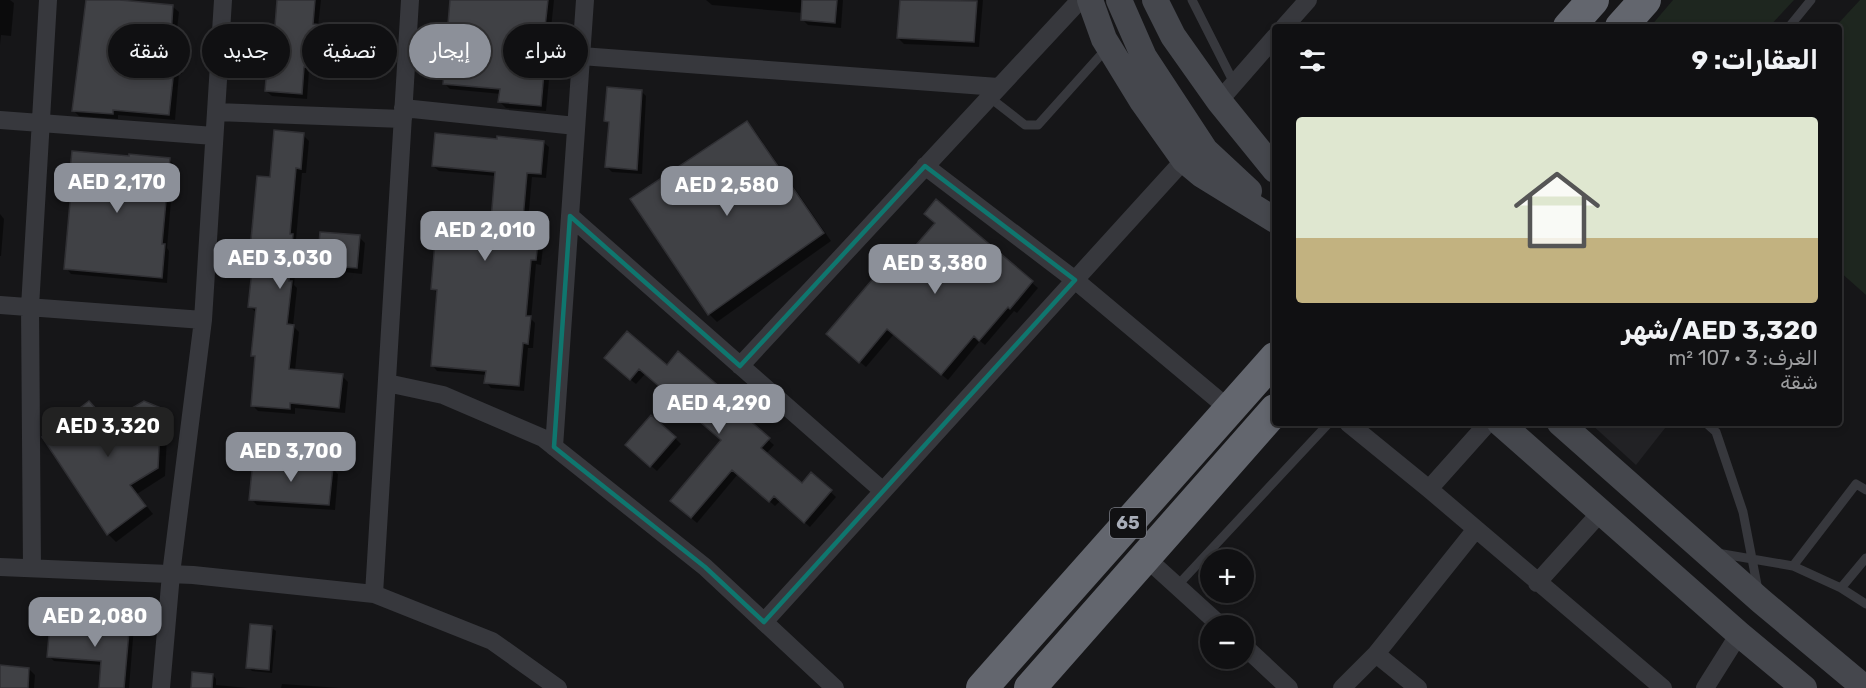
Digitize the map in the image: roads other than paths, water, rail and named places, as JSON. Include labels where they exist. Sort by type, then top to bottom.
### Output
[{"type":"highway","points":[[1572,24],[1593,0]]},
{"type":"highway","points":[[1624,24],[1645,0]]},
{"type":"highway","name":"65","points":[[982,688],[1272,361]]},
{"type":"highway","name":"65","points":[[1030,688],[1272,413]]},
{"type":"street","points":[[32,568],[30,307],[48,0]]},
{"type":"street","points":[[161,688],[171,574],[203,320],[223,0]]},
{"type":"street","points":[[374,594],[410,0]]},
{"type":"street","points":[[583,24],[585,0]]},
{"type":"street","points":[[740,366],[1080,0]]},
{"type":"street","points":[[1090,0],[1108,46],[1149,113],[1184,160],[1202,175],[1272,216]]},
{"type":"street","points":[[1119,0],[1144,57],[1205,150],[1272,215]]},
{"type":"street","points":[[1155,0],[1173,36],[1226,92],[1272,166]]},
{"type":"street","points":[[1287,24],[1308,0]]},
{"type":"street","points":[[1226,92],[1272,40]]},
{"type":"street","points":[[588,57],[994,92]]},
{"type":"street","points":[[1144,57],[1149,113]]},
{"type":"street","points":[[554,447],[579,78]]},
{"type":"street","points":[[216,112],[403,114],[576,126]]},
{"type":"street","points":[[0,120],[214,136]]},
{"type":"street","points":[[764,622],[1184,160]]},
{"type":"street","points":[[925,166],[1075,280],[1229,409]]},
{"type":"street","points":[[570,216],[883,491]]},
{"type":"street","points":[[0,305],[203,320]]},
{"type":"street","points":[[387,383],[443,395],[543,438],[705,567],[835,688]]},
{"type":"street","points":[[1352,426],[1663,688]]},
{"type":"street","points":[[1429,489],[1485,426]]},
{"type":"street","points":[[1503,426],[1739,634],[1804,688]]},
{"type":"street","points":[[1563,426],[1761,601],[1865,688]]},
{"type":"street","points":[[1538,583],[1601,512]]},
{"type":"street","points":[[1342,688],[1376,654],[1476,530]]},
{"type":"street","points":[[1145,557],[1209,615]]},
{"type":"street","points":[[0,567],[171,574],[374,594],[492,641],[558,688]]},
{"type":"street","points":[[1705,688],[1739,634]]},
{"type":"street","points":[[1376,654],[1418,688]]},
{"type":"street","points":[[1254,655],[1289,688]]},
{"type":"lane","points":[[1192,0],[1226,92]]},
{"type":"lane","points":[[1791,24],[1811,0]]},
{"type":"lane","points":[[994,92],[1025,125],[1038,125],[1108,46]]},
{"type":"lane","points":[[1177,586],[1326,426]]},
{"type":"lane","points":[[1709,426],[1716,432],[1743,512],[1761,601]]},
{"type":"lane","points":[[1793,566],[1856,484],[1866,490]]},
{"type":"lane","points":[[1705,552],[1793,566],[1841,588],[1866,604]]},
{"type":"lane","points":[[1841,588],[1866,558]]}]
